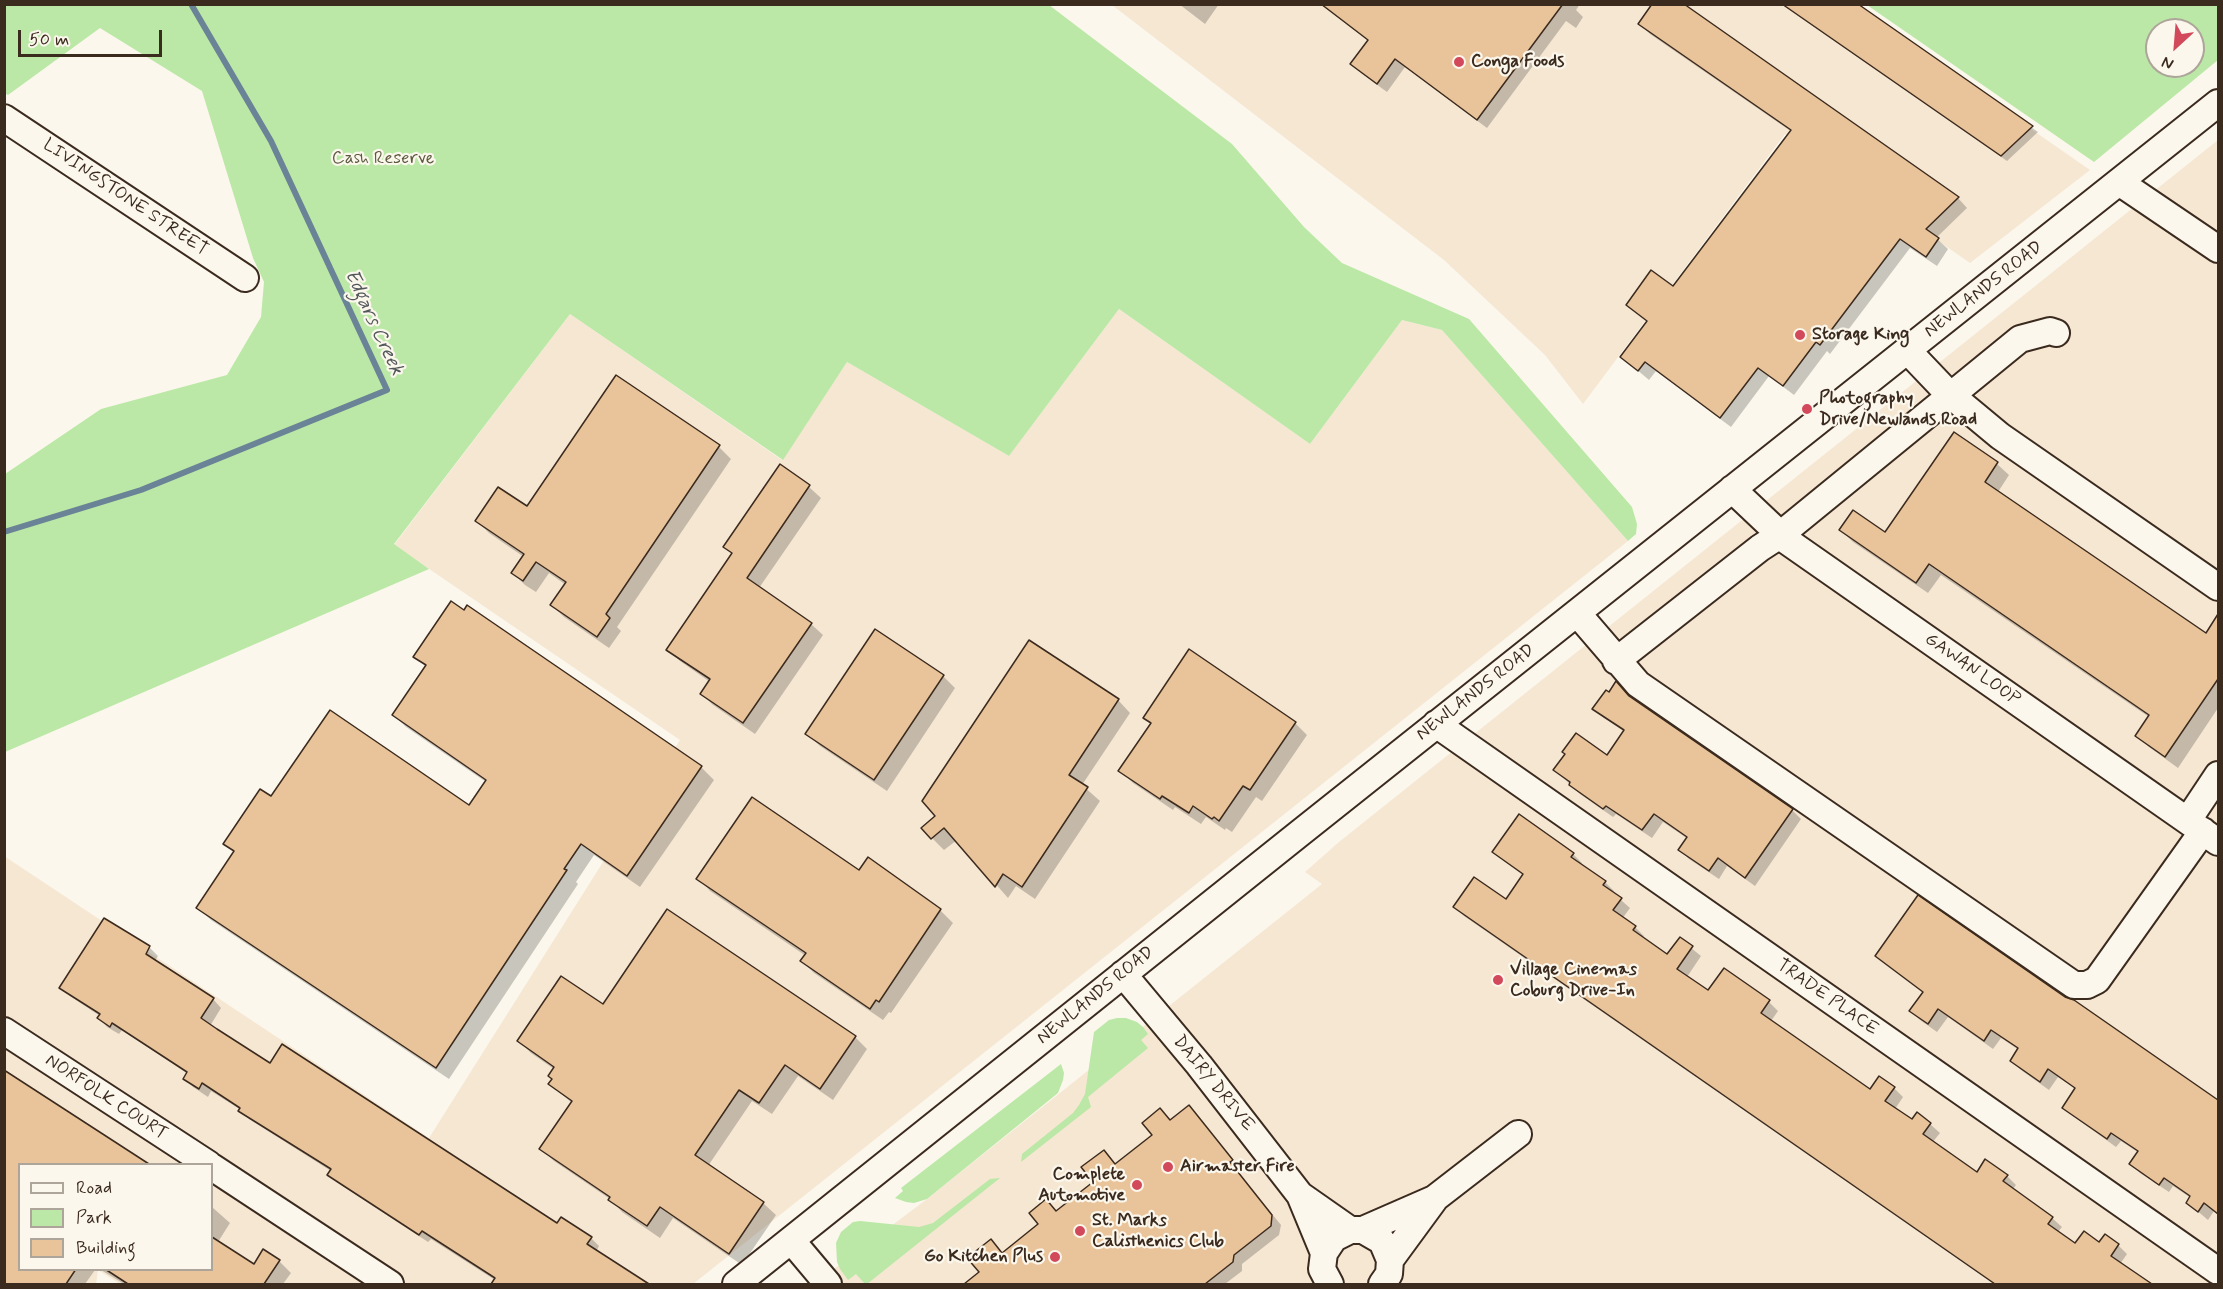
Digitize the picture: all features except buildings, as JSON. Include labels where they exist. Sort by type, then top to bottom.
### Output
[{"type":"street","name":"NEWLANDS ROAD","points":[[736,1284],[2218,103]]},
{"type":"street","name":"LIVINGSTONE STREET","points":[[4,118],[245,278]]},
{"type":"street","points":[[2119,182],[2218,249]]},
{"type":"street","points":[[1616,661],[1760,548],[1780,535],[2020,339],[2050,331],[2056,333]]},
{"type":"street","points":[[1907,350],[1950,394],[2000,436],[2218,587]]},
{"type":"street","name":"GAWAN LOOP","points":[[1732,489],[1780,535],[2203,831]]},
{"type":"street","points":[[1576,613],[1638,684],[2074,986],[2086,985],[2097,980],[2203,831],[2218,775]]},
{"type":"street","name":"TRADE PLACE","points":[[1436,724],[2218,1272]]},
{"type":"street","name":"DAIRY DRIVE","points":[[1123,974],[1199,1065],[1300,1195],[1357,1230],[1382,1241],[1389,1276]]},
{"type":"street","name":"NORFOLK COURT","points":[[4,1031],[206,1163]]},
{"type":"street","points":[[1322,1272],[1334,1238],[1434,1200],[1518,1134]]},
{"type":"street","points":[[213,1168],[390,1284]]},
{"type":"street","name":"DAIRY DRIVE","points":[[1300,1195],[1322,1272]]},
{"type":"street","points":[[1389,1276],[1434,1200]]},
{"type":"street","points":[[791,1240],[828,1284]]},
{"type":"shaded area","points":[[1112,5],[1852,5],[2090,170],[1970,263],[1785,134],[1583,404],[1545,355],[1444,260]]},
{"type":"shaded area","points":[[2218,140],[2218,1284],[814,1284],[927,1199],[1322,884],[1305,872],[1339,842]]},
{"type":"shaded area","points":[[1119,309],[1310,444],[1402,320],[1442,330],[1628,541],[693,1284],[120,1284],[100,1271],[213,1271],[213,1163],[18,1163],[18,1271],[98,1271],[96,1284],[5,1284],[4,856],[429,1138],[680,740],[394,545],[570,314],[782,460],[847,362],[1009,456]]},
{"type":"green space","name":"Cash Reserve","points":[[5,4],[1049,5],[1232,144],[1304,227],[1342,263],[1469,319],[1632,507],[1637,524],[1636,534],[1628,541],[1442,330],[1402,320],[1310,444],[1119,309],[1009,456],[847,362],[783,460],[570,314],[394,544],[429,569],[5,752],[5,474],[101,409],[227,375],[261,317],[264,282],[253,258],[202,91],[100,28],[8,95],[4,93]]},
{"type":"green space","points":[[1867,5],[2218,5],[2218,60],[2205,71],[2205,18],[2145,18],[2145,78],[2196,78],[2094,162]]},
{"type":"green space","points":[[1126,1018],[1143,1027],[1148,1034],[1141,1040],[1148,1048],[1088,1097],[1091,1107],[1021,1162],[1022,1154],[1073,1113],[1079,1105],[1085,1094],[1094,1032],[1109,1020]]},
{"type":"green space","points":[[1061,1064],[1064,1073],[1058,1093],[927,1199],[914,1203],[895,1198],[903,1191],[901,1188]]},
{"type":"green space","points":[[1000,1178],[867,1284],[856,1274],[848,1280],[840,1269],[837,1262],[836,1243],[841,1232],[853,1222],[919,1227],[933,1223],[990,1179]]},
{"type":"waterway","name":"Edgars Creek","points":[[4,532],[141,490],[387,390],[271,141],[191,4]]},
{"type":"place","name":"Conga Foods","points":[[1459,62]]},
{"type":"place","name":"Storage King","points":[[1800,335]]},
{"type":"place","name":"Photography Drive/Newlands Road","points":[[1807,409]]},
{"type":"place","name":"Village Cinemas Coburg Drive-In","points":[[1498,980]]},
{"type":"place","name":"Airmaster Fire","points":[[1168,1167]]},
{"type":"place","name":"Complete Automotive","points":[[1137,1185]]},
{"type":"place","name":"St. Marks Calisthenics Club","points":[[1080,1231]]},
{"type":"place","name":"Go Kitchen Plus","points":[[1055,1257]]}]
